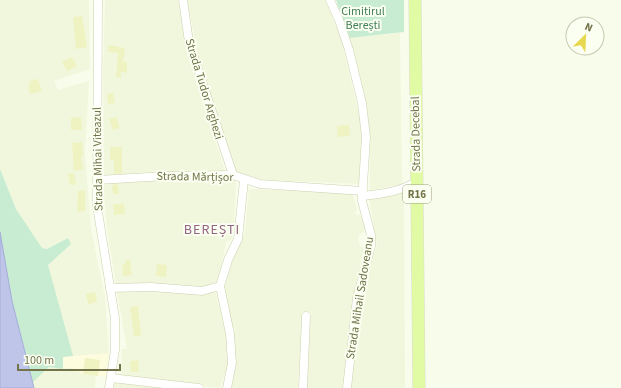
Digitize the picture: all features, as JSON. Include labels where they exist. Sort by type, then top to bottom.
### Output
[{"type":"main road","name":"Strada Decebal","points":[[415,0],[419,388]]},
{"type":"street","name":"Strada Mihai Viteazul","points":[[98,0],[97,206],[115,318],[115,350],[109,388]]},
{"type":"street","name":"Strada Tudor Arghezi","points":[[183,0],[189,42],[233,175]]},
{"type":"street","name":"Strada Mihail Sadoveanu","points":[[330,0],[339,20],[349,50],[362,103],[366,138],[362,194],[364,208],[370,227],[371,240],[357,298],[347,388]]},
{"type":"street","name":"Strada Mărțișor","points":[[98,180],[166,176],[233,175],[244,180],[260,184],[362,194],[385,193],[406,188],[417,181]]},
{"type":"street","points":[[227,388],[232,363],[230,334],[220,286],[228,260],[238,239],[244,180]]},
{"type":"street","points":[[110,288],[151,286],[202,291],[220,286]]},
{"type":"street","points":[[303,388],[306,316]]},
{"type":"street","points":[[110,378],[162,386],[198,388]]},
{"type":"shaded area","points":[[0,0],[89,0],[90,69],[54,81],[58,90],[89,81],[85,153],[91,229],[105,298],[109,353],[106,377],[96,375],[95,388],[34,388],[33,382],[49,367],[48,265],[68,238],[47,249],[42,248],[16,209],[0,169]]},
{"type":"shaded area","points":[[105,0],[178,0],[186,49],[225,171],[157,171],[104,176],[103,73]]},
{"type":"shaded area","points":[[187,0],[325,0],[341,38],[361,123],[361,184],[264,180],[238,173],[233,169],[202,75]]},
{"type":"shaded area","points":[[400,33],[402,185],[370,190],[370,132],[365,98],[350,38]]},
{"type":"shaded area","points":[[189,178],[234,180],[236,182],[234,231],[231,240],[226,242],[219,279],[210,287],[167,284],[116,284],[108,235],[103,190],[104,182]]},
{"type":"shaded area","points":[[249,189],[347,193],[353,195],[357,210],[355,212],[356,215],[360,215],[368,227],[358,237],[360,247],[365,247],[356,282],[347,344],[343,388],[306,388],[311,313],[302,312],[298,388],[232,388],[233,332],[236,330],[231,325],[224,286],[229,265],[245,232]]},
{"type":"shaded area","points":[[399,193],[404,194],[405,388],[351,388],[360,302],[377,245],[369,199]]},
{"type":"shaded area","points":[[117,291],[213,291],[216,294],[228,345],[228,364],[220,388],[121,377],[122,349],[127,349]]},
{"type":"shaded area","points":[[109,353],[106,377],[83,374],[72,368],[63,369],[63,357]]},
{"type":"shaded area","points":[[114,383],[156,387],[156,388],[114,388]]},
{"type":"green space","name":"Cimitirul Berești","points":[[336,0],[404,0],[404,32],[350,38]]},
{"type":"green space","points":[[0,169],[16,209],[42,248],[47,249],[68,238],[71,244],[48,265],[73,356],[63,357],[63,369],[49,367],[33,382],[34,388],[0,388]]},
{"type":"water","points":[[0,232],[12,301],[34,388],[0,388]]},
{"type":"building","points":[[82,16],[87,47],[76,49],[73,17]]},
{"type":"building","points":[[109,45],[125,48],[123,62],[127,62],[127,73],[121,72],[121,77],[116,77],[118,53],[108,52]]},
{"type":"building","points":[[72,57],[77,66],[67,71],[62,62]]},
{"type":"building","points":[[38,79],[42,91],[30,94],[28,86],[31,85],[29,81]]},
{"type":"building","points":[[113,93],[115,103],[108,104],[107,94]]},
{"type":"building","points":[[81,117],[82,130],[71,130],[71,118]]},
{"type":"building","points":[[116,117],[120,128],[113,130],[109,119]]},
{"type":"building","points":[[349,125],[350,136],[338,137],[337,126]]},
{"type":"building","points":[[82,142],[83,156],[81,156],[83,169],[74,171],[72,143]]},
{"type":"building","points":[[110,147],[122,147],[122,173],[114,174],[114,160],[110,160]]},
{"type":"building","points":[[74,173],[76,184],[70,185],[68,174]]},
{"type":"building","points":[[118,184],[119,194],[113,194],[112,185]]},
{"type":"building","points":[[85,190],[85,211],[77,212],[78,191]]},
{"type":"building","points":[[124,203],[125,214],[114,215],[113,205]]},
{"type":"building","points":[[130,260],[132,275],[123,276],[122,265],[125,264],[125,261]]},
{"type":"building","points":[[157,264],[167,265],[166,277],[156,276]]},
{"type":"building","points":[[95,292],[97,302],[88,304],[86,294]]},
{"type":"building","points":[[138,306],[141,336],[134,336],[130,307]]},
{"type":"building","points":[[85,358],[100,360],[98,376],[83,374]]},
{"type":"building","points":[[138,360],[139,372],[131,372],[130,361]]},
{"type":"district","name":"BEREȘTI","points":[[212,230]]}]
